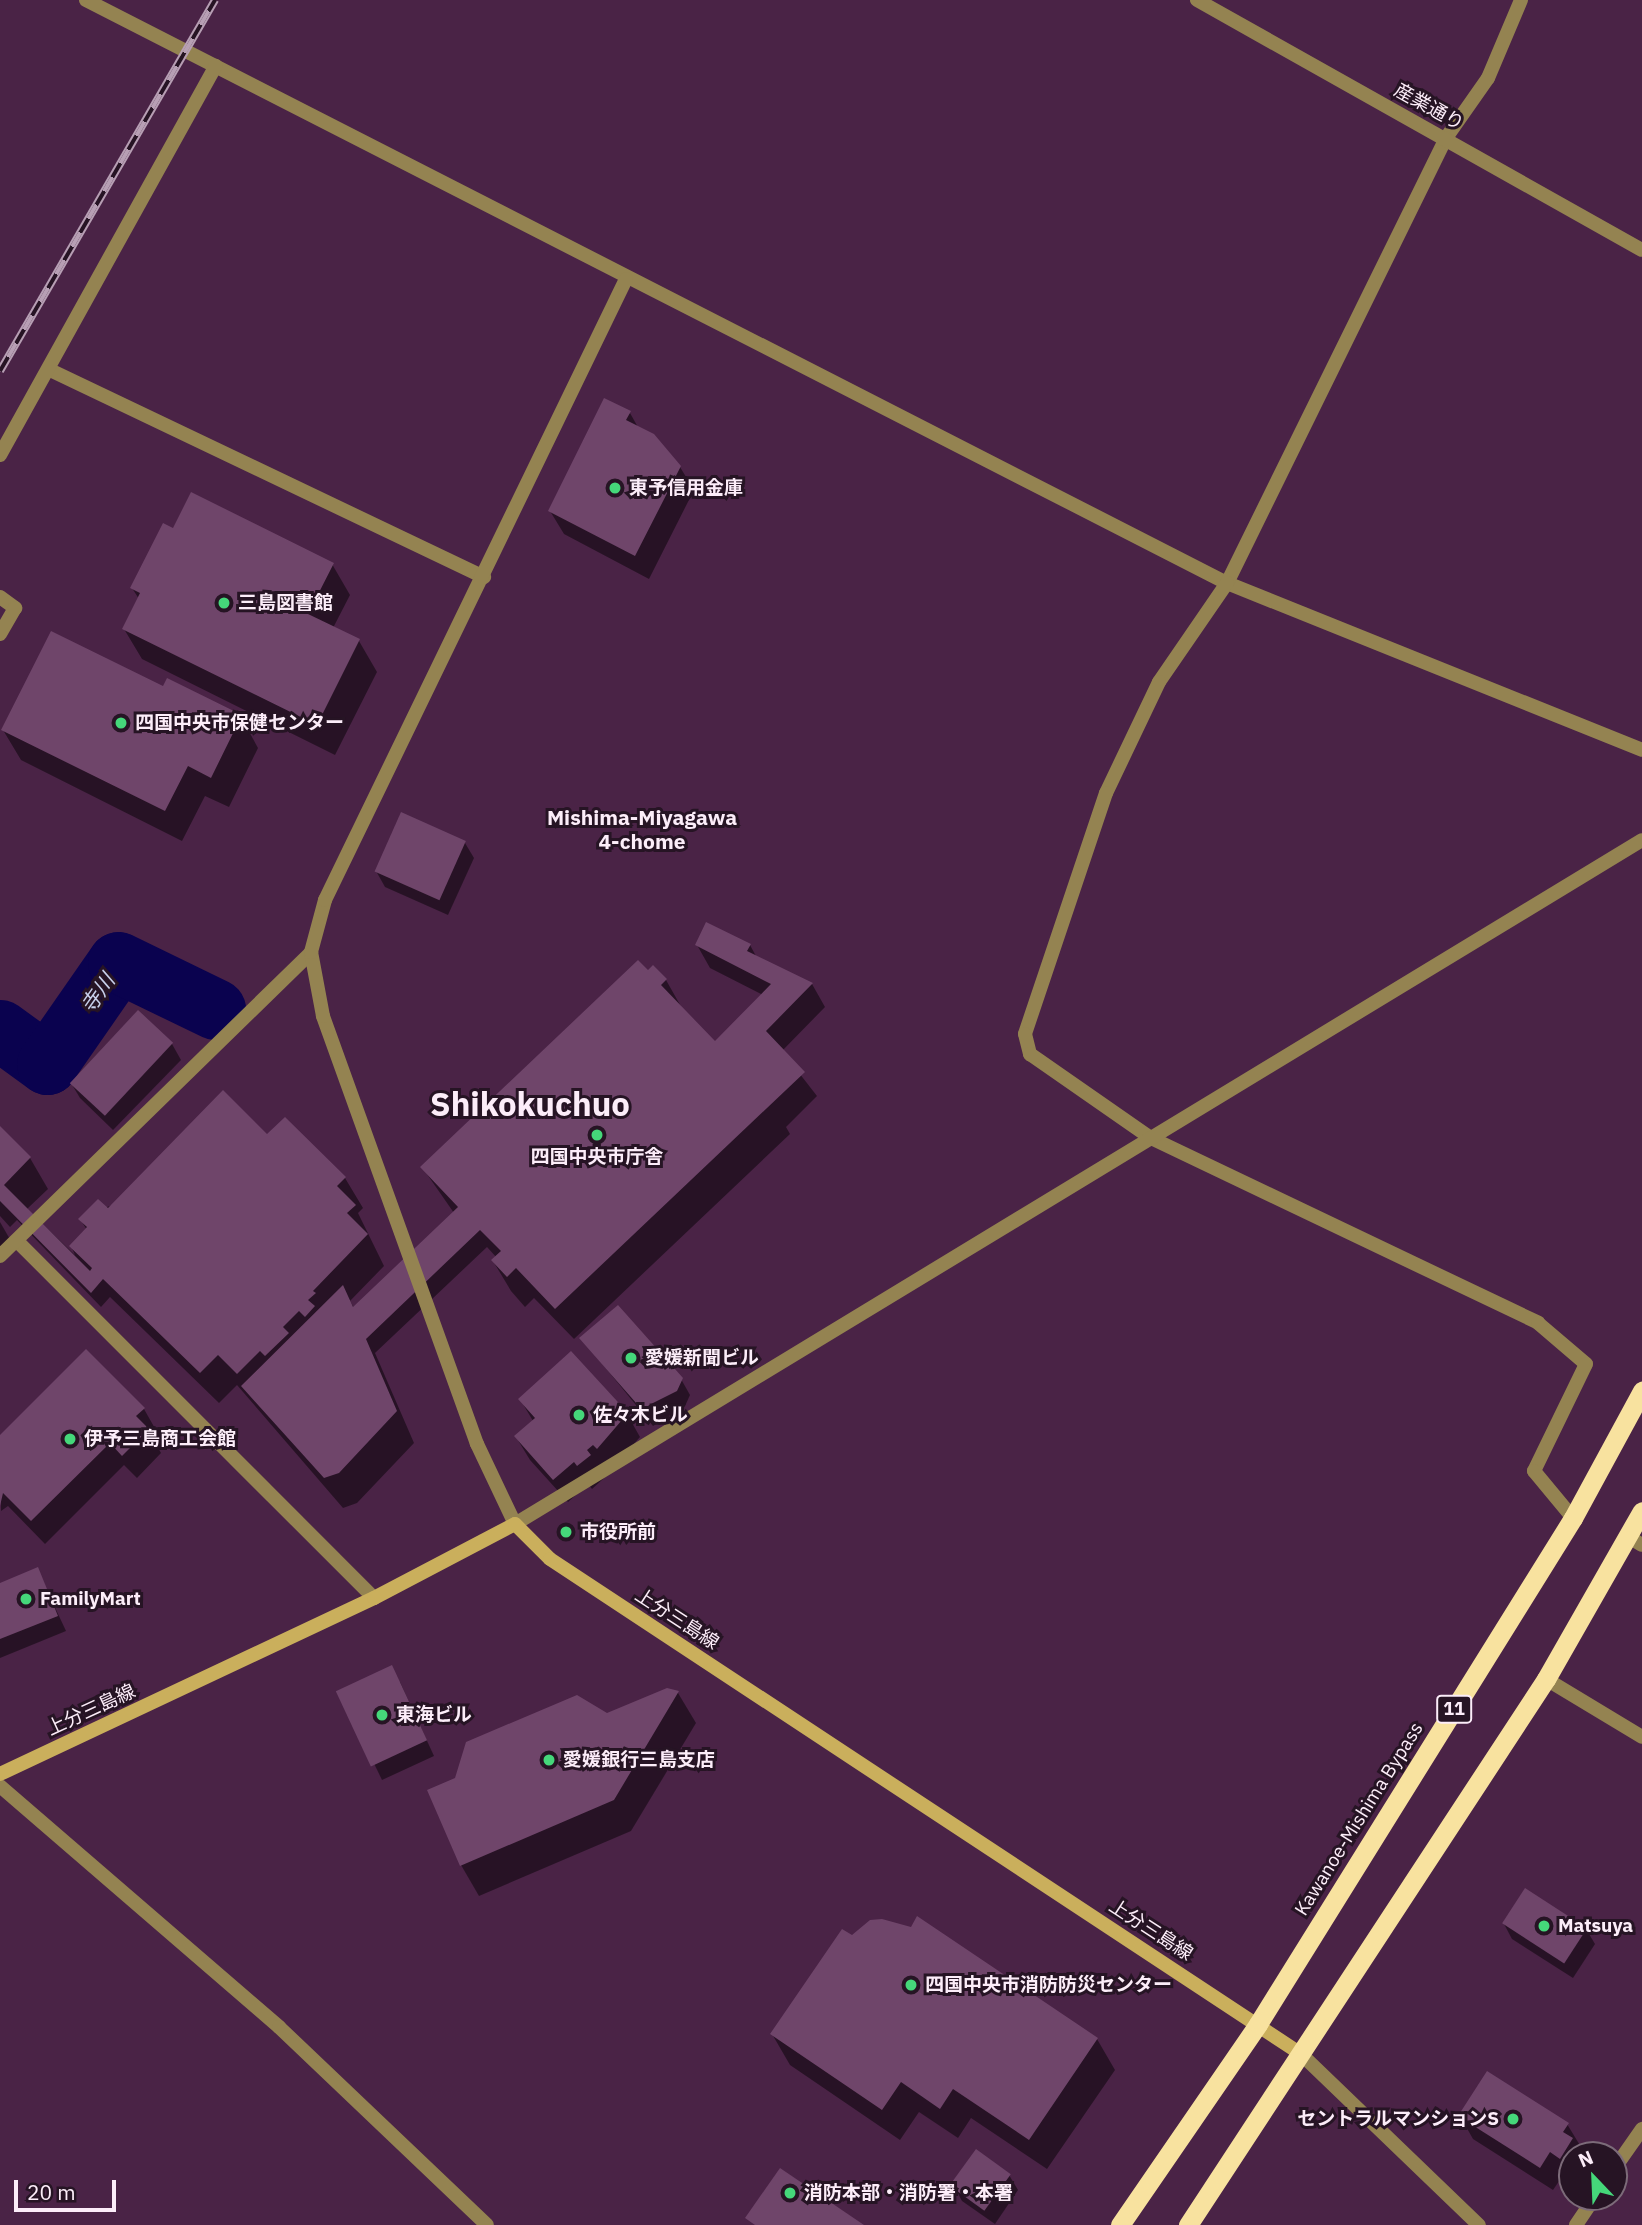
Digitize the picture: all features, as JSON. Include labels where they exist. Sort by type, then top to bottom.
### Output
[{"type":"highway","name":"Kawanoe-Mishima Bypass","points":[[1120,2225],[1258,2024],[1573,1518],[1642,1391]]},
{"type":"highway","points":[[1188,2225],[1635,1541],[1642,1511]]},
{"type":"main road","name":"上分三島線","points":[[0,1774],[374,1598],[515,1524],[550,1559],[1301,2054]]},
{"type":"street","points":[[86,0],[626,279],[1227,583],[1642,750]]},
{"type":"street","name":"産業通り","points":[[1197,0],[1642,250]]},
{"type":"street","points":[[1521,0],[1488,78],[1446,138],[1227,583],[1159,682],[1107,793],[1025,1034],[1030,1054],[1151,1138],[1538,1322],[1586,1364],[1534,1471],[1573,1518]]},
{"type":"street","points":[[0,455],[50,370],[216,66]]},
{"type":"street","points":[[626,279],[484,577],[325,900],[311,952],[323,1016],[477,1444],[515,1524],[1642,840]]},
{"type":"street","points":[[50,370],[484,577]]},
{"type":"street","points":[[0,597],[15,608],[0,634]]},
{"type":"street","points":[[0,1256],[311,952]]},
{"type":"street","points":[[17,1241],[374,1598]]},
{"type":"street","points":[[1546,1679],[1642,1737]]},
{"type":"street","points":[[0,1786],[279,2027],[487,2225]]},
{"type":"street","points":[[1301,2054],[1479,2225]]},
{"type":"street","points":[[1628,2149],[1642,2129]]},
{"type":"building","name":"東予信用金庫","points":[[604,398],[631,411],[626,420],[654,434],[681,466],[635,556],[548,511]]},
{"type":"building","name":"三島図書館","points":[[191,492],[334,563],[308,614],[360,639],[317,725],[122,629],[140,593],[130,588],[163,523],[173,528]]},
{"type":"building","name":"四国中央市保健センター","points":[[51,631],[163,686],[167,678],[242,715],[211,778],[188,766],[165,811],[1,730]]},
{"type":"building","points":[[401,812],[466,841],[439,900],[375,871]]},
{"type":"building","name":"四国中央市庁舎","points":[[706,922],[751,944],[747,951],[813,983],[766,1031],[805,1072],[555,1309],[516,1268],[507,1277],[491,1260],[501,1251],[480,1230],[366,1339],[397,1411],[339,1473],[324,1478],[241,1386],[343,1285],[353,1307],[458,1207],[420,1167],[638,960],[648,970],[653,965],[667,979],[661,985],[715,1041],[771,984],[695,945]]},
{"type":"building","points":[[138,1010],[173,1043],[105,1116],[70,1083]]},
{"type":"building","points":[[223,1090],[267,1134],[285,1117],[346,1177],[337,1186],[356,1205],[347,1213],[368,1234],[313,1291],[316,1293],[308,1300],[315,1306],[305,1317],[299,1311],[283,1327],[289,1333],[265,1356],[260,1351],[237,1374],[218,1355],[200,1373],[103,1279],[91,1293],[0,1201],[0,1126],[31,1157],[4,1185],[90,1271],[92,1268],[69,1246],[87,1227],[78,1219],[98,1199],[108,1208]]},
{"type":"building","name":"愛媛新聞ビル","points":[[618,1305],[683,1378],[677,1391],[649,1405],[644,1412],[579,1338]]},
{"type":"building","name":"伊予三島商工会館","points":[[86,1349],[145,1408],[136,1416],[149,1429],[122,1456],[110,1443],[31,1521],[3,1493],[0,1506],[0,1435]]},
{"type":"building","name":"佐々木ビル","points":[[571,1351],[628,1413],[597,1449],[593,1445],[587,1450],[591,1455],[577,1466],[574,1462],[553,1480],[514,1436],[535,1418],[518,1399]]},
{"type":"building","name":"FamilyMart","points":[[38,1567],[58,1616],[0,1639],[0,1583]]},
{"type":"building","name":"東海ビル","points":[[392,1665],[427,1740],[371,1766],[336,1691]]},
{"type":"building","name":"愛媛銀行三島支店","points":[[667,1688],[679,1691],[614,1800],[460,1866],[427,1790],[455,1778],[466,1742],[577,1695],[607,1713]]},
{"type":"building","name":"Matsuya","points":[[1525,1888],[1587,1928],[1564,1964],[1502,1923]]},
{"type":"building","name":"四国中央市消防防災センター","points":[[917,1916],[1098,2038],[1029,2140],[953,2089],[940,2109],[901,2082],[882,2110],[770,2034],[842,1929],[852,1935],[870,1920],[882,1919],[911,1927]]},
{"type":"building","name":"セントラルマンションS","points":[[1487,2071],[1569,2123],[1563,2132],[1573,2138],[1571,2141],[1558,2141],[1558,2158],[1550,2152],[1540,2168],[1458,2116]]},
{"type":"building","points":[[976,2149],[1011,2174],[984,2211],[950,2185]]},
{"type":"building","name":"消防本部・消防署・本署","points":[[780,2168],[864,2225],[755,2225],[745,2218]]},
{"type":"waterway","name":"寺川","points":[[0,1030],[47,1064],[118,962],[215,1009]]},
{"type":"railway","points":[[0,371],[215,0]]},
{"type":"place","name":"東予信用金庫","points":[[615,488]]},
{"type":"place","name":"三島図書館","points":[[224,603]]},
{"type":"place","name":"四国中央市保健センター","points":[[121,723]]},
{"type":"place","name":"四国中央市庁舎","points":[[597,1135]]},
{"type":"place","name":"愛媛新聞ビル","points":[[631,1358]]},
{"type":"place","name":"佐々木ビル","points":[[579,1415]]},
{"type":"place","name":"伊予三島商工会館","points":[[70,1439]]},
{"type":"place","name":"市役所前","points":[[566,1532]]},
{"type":"place","name":"FamilyMart","points":[[26,1599]]},
{"type":"place","name":"東海ビル","points":[[382,1715]]},
{"type":"place","name":"愛媛銀行三島支店","points":[[549,1760]]},
{"type":"place","name":"Matsuya","points":[[1544,1926]]},
{"type":"place","name":"四国中央市消防防災センター","points":[[911,1985]]},
{"type":"place","name":"セントラルマンションS","points":[[1513,2119]]},
{"type":"place","name":"消防本部・消防署・本署","points":[[790,2193]]},
{"type":"district","name":"Mishima-Miyagawa 4-chome","points":[[642,829]]},
{"type":"district","name":"Shikokuchuo","points":[[530,1104]]}]
